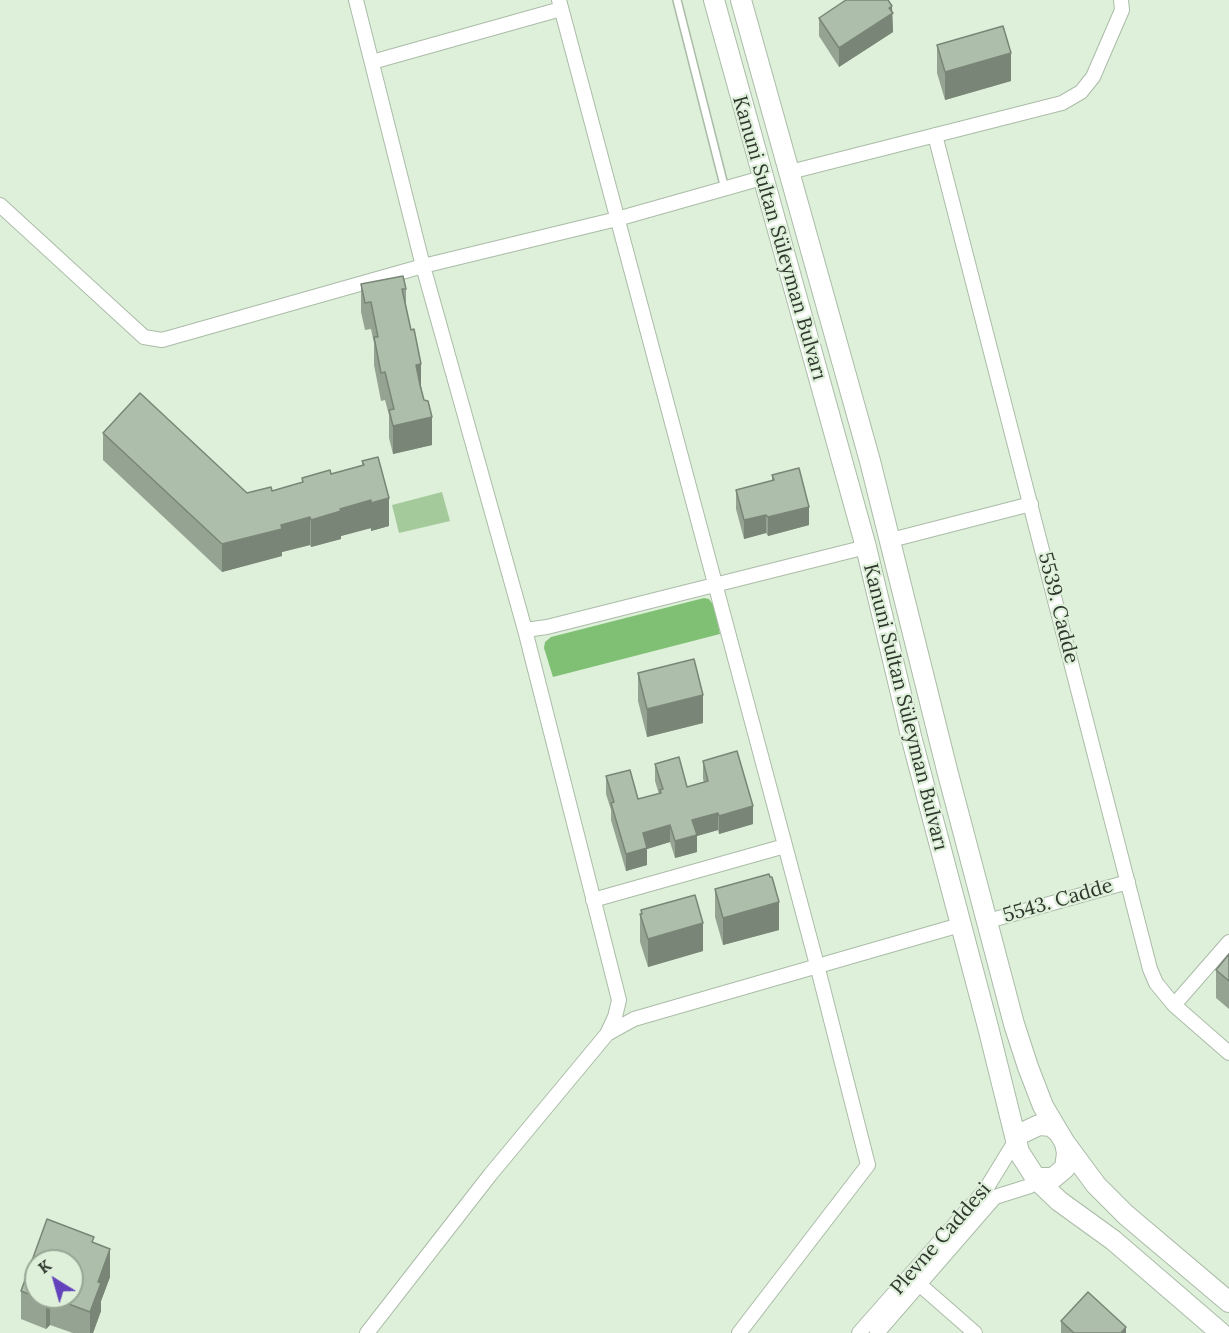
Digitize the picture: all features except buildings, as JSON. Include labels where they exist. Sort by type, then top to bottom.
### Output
[{"type":"main road","name":"Kanuni Sultan Süleyman Bulvarı","points":[[714,0],[866,547],[912,740],[1016,1140],[1025,1165],[1059,1201],[1113,1240],[1221,1333]]},
{"type":"main road","name":"Kanuni Sultan Süleyman Bulvarı","points":[[741,0],[891,540],[917,653],[1020,1045],[1035,1086],[1061,1138],[1096,1185],[1112,1202],[1229,1302]]},
{"type":"main road","points":[[1016,1140],[1020,1134],[1039,1125],[1051,1126],[1061,1138],[1067,1159],[1065,1168],[1053,1178],[1037,1180]]},
{"type":"street","points":[[356,0],[423,266],[525,630],[619,999],[608,1034],[490,1175],[367,1333]]},
{"type":"street","points":[[790,172],[1062,103],[1081,92],[1093,77],[1122,10],[1121,0]]},
{"type":"street","points":[[372,62],[560,4],[868,1164],[739,1333]]},
{"type":"street","name":"5539. Cadde","points":[[935,135],[1150,969],[1156,983],[1174,1005],[1229,1053]]},
{"type":"street","points":[[0,205],[144,337],[162,340],[423,266],[616,219],[762,178]]},
{"type":"street","points":[[891,540],[1031,504]]},
{"type":"street","points":[[525,630],[547,627],[866,547]]},
{"type":"street","points":[[593,900],[785,846]]},
{"type":"street","name":"5543. Cadde","points":[[988,921],[1128,882]]},
{"type":"street","points":[[608,1034],[634,1019],[960,925]]},
{"type":"street","points":[[1174,1005],[1229,942]]},
{"type":"street","name":"Plevne Caddesi","points":[[859,1333],[987,1189],[1016,1140]]},
{"type":"street","name":"Plevne Caddesi","points":[[878,1333],[995,1197],[1030,1186],[1037,1180]]},
{"type":"street","points":[[920,1284],[975,1333]]},
{"type":"lane","points":[[677,0],[725,189]]},
{"type":"green space","points":[[442,492],[450,521],[399,533],[392,505]]},
{"type":"green space","points":[[704,598],[709,599],[714,606],[720,634],[553,677],[544,648],[545,642],[551,637]]}]
